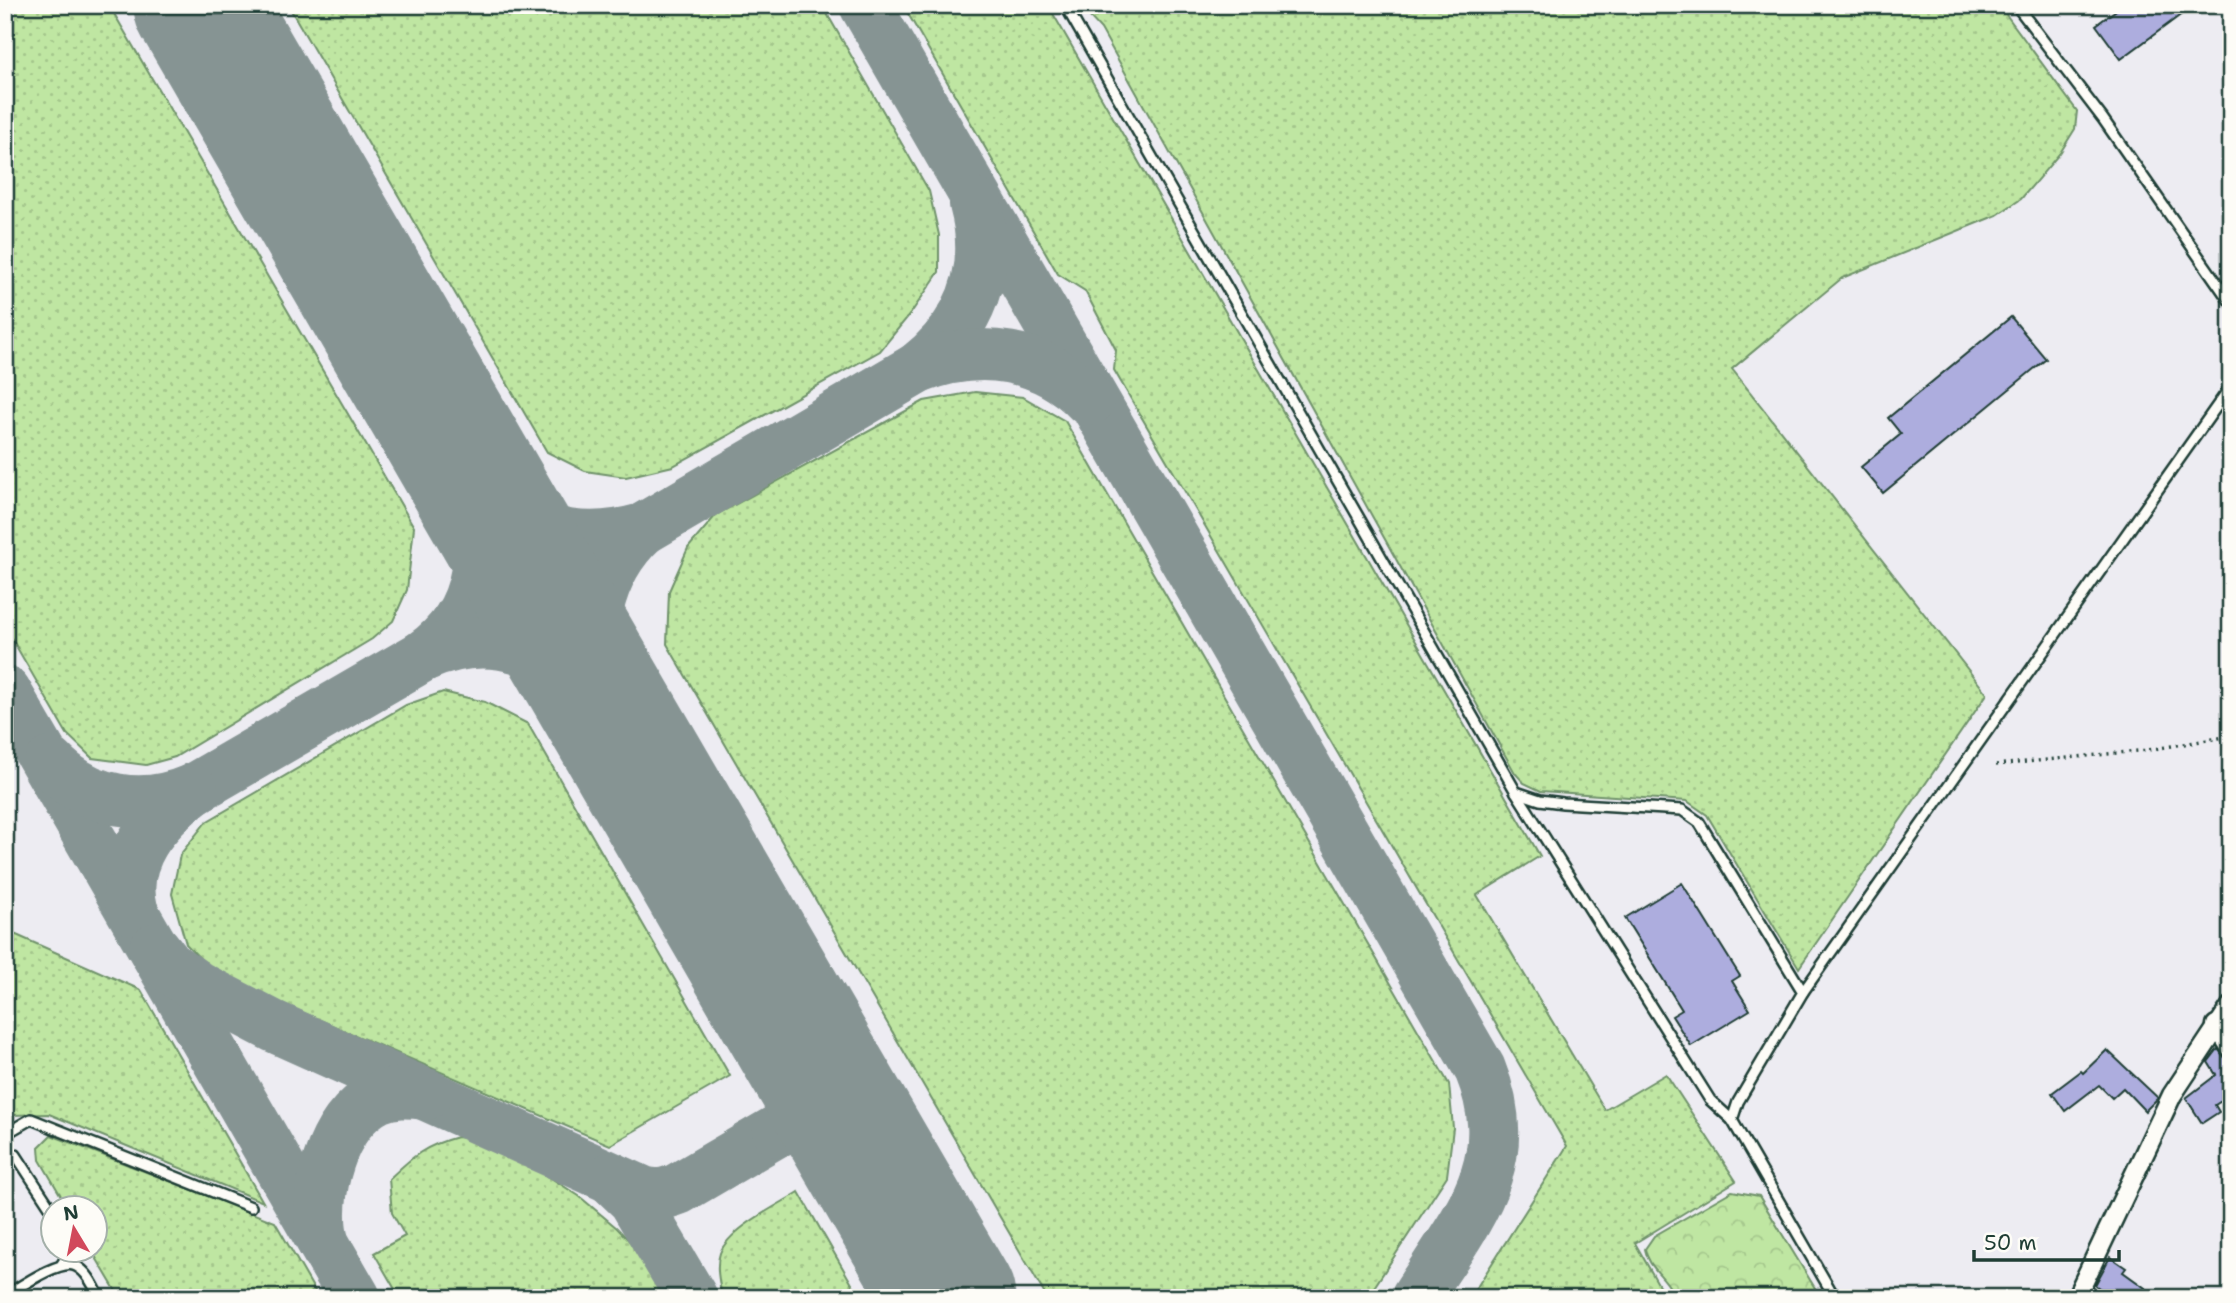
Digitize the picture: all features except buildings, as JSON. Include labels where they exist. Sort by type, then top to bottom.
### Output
[{"type":"street","points":[[2076,1298],[2172,1095],[2231,1006]]},
{"type":"street","points":[[2217,1025],[2231,1048]]},
{"type":"lane","points":[[1065,5],[1516,792],[1710,1100],[1732,1120],[1835,1298]]},
{"type":"lane","points":[[2016,5],[2103,119],[2231,303]]},
{"type":"lane","points":[[1732,1120],[1738,1102],[1803,992],[2231,386]]},
{"type":"lane","points":[[1516,792],[1540,800],[1563,803],[1682,810],[1699,821],[1803,992]]},
{"type":"lane","points":[[5,1134],[31,1119],[251,1207]]},
{"type":"lane","points":[[5,1149],[16,1155],[42,1194]]},
{"type":"lane","points":[[5,1296],[62,1264],[76,1265],[88,1277],[100,1298]]},
{"type":"path","points":[[1996,765],[2148,750],[2231,736]]},
{"type":"green space","points":[[5,5],[109,5],[414,527],[407,590],[393,621],[372,639],[175,757],[146,765],[92,758],[67,734],[5,627]]},
{"type":"green space","points":[[288,5],[822,5],[929,191],[939,235],[939,272],[880,351],[673,466],[626,477],[585,471],[547,452]]},
{"type":"green space","points":[[903,5],[1048,5],[1540,856],[1477,895],[1605,1110],[1666,1074],[1736,1181],[1635,1243],[1666,1298],[1470,1298],[1567,1146],[1114,370],[1116,350],[1085,291],[1058,274]]},
{"type":"green space","points":[[1079,5],[1999,5],[2077,111],[2075,129],[2060,153],[2021,199],[1997,215],[1842,278],[1732,369],[1987,694],[1799,968],[1707,815],[1687,801],[1541,791],[1524,783],[1515,773],[1101,29]]},
{"type":"green space","points":[[975,392],[1023,397],[1065,421],[1449,1084],[1453,1128],[1447,1176],[1367,1298],[1047,1298],[667,644],[669,591],[688,548],[716,515],[924,401]]},
{"type":"green space","points":[[443,692],[485,702],[528,724],[730,1076],[610,1145],[216,975],[186,944],[172,894],[180,855],[206,822],[406,705]]},
{"type":"green space","points":[[5,930],[141,990],[263,1202],[49,1114],[12,1115],[5,1104]]},
{"type":"green space","points":[[51,1135],[275,1222],[319,1298],[120,1298],[100,1264],[108,1264],[108,1194],[60,1194],[40,1160],[39,1147]]},
{"type":"green space","points":[[457,1137],[496,1143],[579,1196],[617,1228],[640,1252],[667,1298],[400,1298],[374,1253],[405,1236],[392,1213],[389,1179],[420,1153]]},
{"type":"green space","points":[[1732,1191],[1759,1196],[1821,1298],[1674,1298],[1668,1285],[1650,1262],[1645,1249],[1654,1236]]},
{"type":"green space","points":[[799,1192],[860,1298],[722,1298],[718,1264],[725,1244],[755,1218]]},
{"type":"taxiway","points":[[865,5],[1480,1069],[1490,1103],[1493,1134],[1490,1163],[1468,1217],[1416,1298]]},
{"type":"taxiway","points":[[918,368],[952,334],[973,295],[981,252],[975,204]]},
{"type":"taxiway","points":[[471,473],[488,493],[507,509],[547,530],[593,537],[617,535],[643,529],[918,368],[941,361],[964,356],[1009,357],[1051,372],[1071,384],[1089,400]]},
{"type":"taxiway","points":[[423,656],[444,638],[460,618],[470,597],[479,549],[471,473]]},
{"type":"taxiway","points":[[602,699],[594,654],[598,608],[614,565],[643,529]]},
{"type":"taxiway","points":[[50,763],[65,777],[99,795],[136,801],[173,797],[192,790],[423,656],[449,647],[473,643],[497,643],[540,656],[582,682],[602,699]]},
{"type":"taxiway","points":[[5,691],[355,1298]]},
{"type":"taxiway","points":[[132,909],[129,890],[131,873],[143,842],[165,814],[192,790]]},
{"type":"taxiway","points":[[155,949],[168,966],[196,986],[273,1026],[648,1193],[661,1194],[678,1189],[789,1124],[808,1094],[811,1058]]},
{"type":"taxiway","points":[[323,1242],[320,1224],[323,1182],[337,1141],[348,1123],[361,1109],[377,1098],[401,1093],[426,1094]]},
{"type":"taxiway","points":[[778,1131],[801,1124],[822,1125],[842,1131],[861,1145]]},
{"type":"taxiway","points":[[611,1178],[634,1200],[692,1298]]},
{"type":"runway","points":[[199,5],[950,1298]]}]
